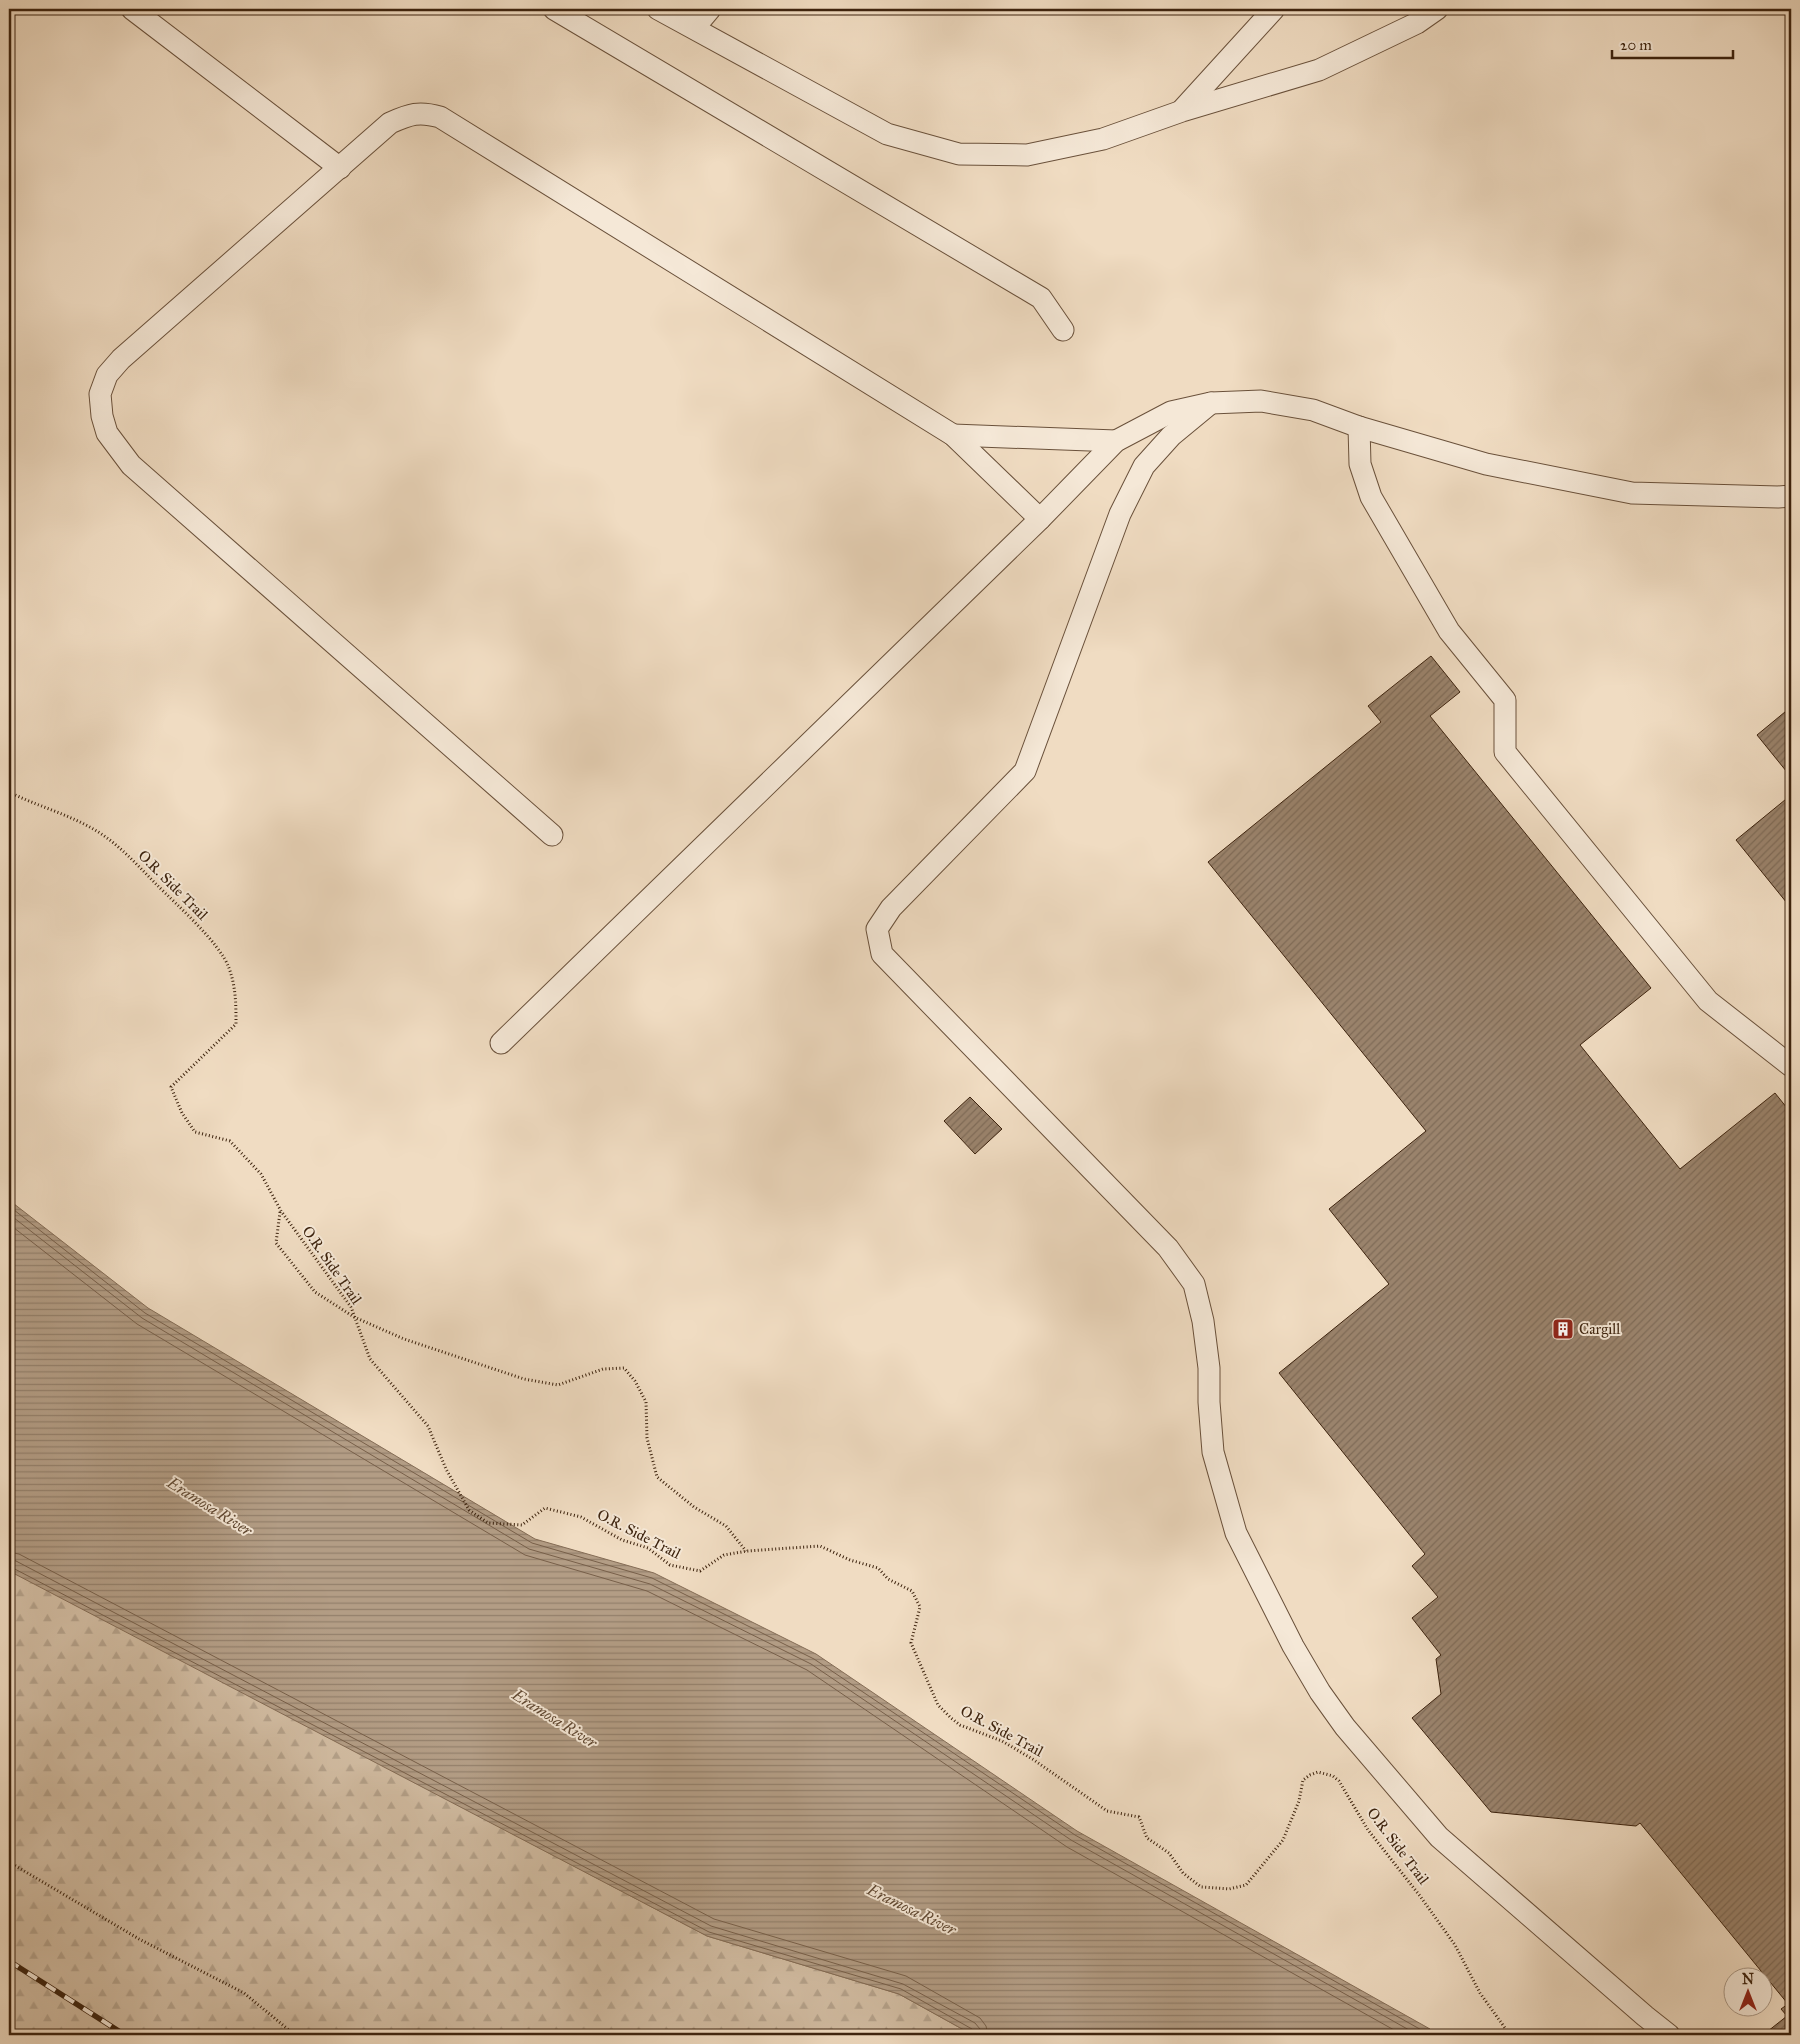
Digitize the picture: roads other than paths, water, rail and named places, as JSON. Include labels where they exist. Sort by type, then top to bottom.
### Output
[{"type":"lane","points":[[132,9],[340,168]]},
{"type":"lane","points":[[554,9],[1041,298],[1063,330]]},
{"type":"lane","points":[[658,9],[887,134],[959,154],[1028,155],[1103,139],[1182,111],[1319,70],[1418,23],[1437,9]]},
{"type":"lane","points":[[694,28],[710,9]]},
{"type":"lane","points":[[1182,111],[1274,9]]},
{"type":"lane","points":[[552,835],[131,465],[107,433],[102,416],[100,394],[107,375],[121,359],[390,123],[410,114],[429,114],[440,117],[953,435],[1040,519]]},
{"type":"lane","points":[[501,1043],[1040,519],[1116,441],[1171,412],[1211,404],[1262,402],[1313,410],[1359,427],[1486,464],[1632,493],[1791,496]]},
{"type":"lane","points":[[1211,404],[1171,436],[1144,466],[1120,514],[1024,772],[892,908],[877,929],[882,954],[1168,1248],[1194,1284],[1204,1321],[1209,1368],[1209,1402],[1213,1452],[1236,1533],[1293,1646],[1320,1692],[1345,1727],[1439,1837],[1669,2035]]},
{"type":"lane","points":[[1359,427],[1360,464],[1371,497],[1449,631],[1505,700],[1505,752],[1708,1001],[1791,1066]]},
{"type":"lane","points":[[953,435],[1116,441]]},
{"type":"water","name":"Eramosa River","points":[[9,1200],[148,1308],[535,1539],[654,1573],[816,1654],[1077,1831],[1430,2029],[1432,2035],[973,2035],[899,1994],[707,1936],[13,1573],[9,1569]]},
{"type":"railway","points":[[9,1961],[125,2035]]},
{"type":"place","name":"Cargill","points":[[1563,1329]]}]
